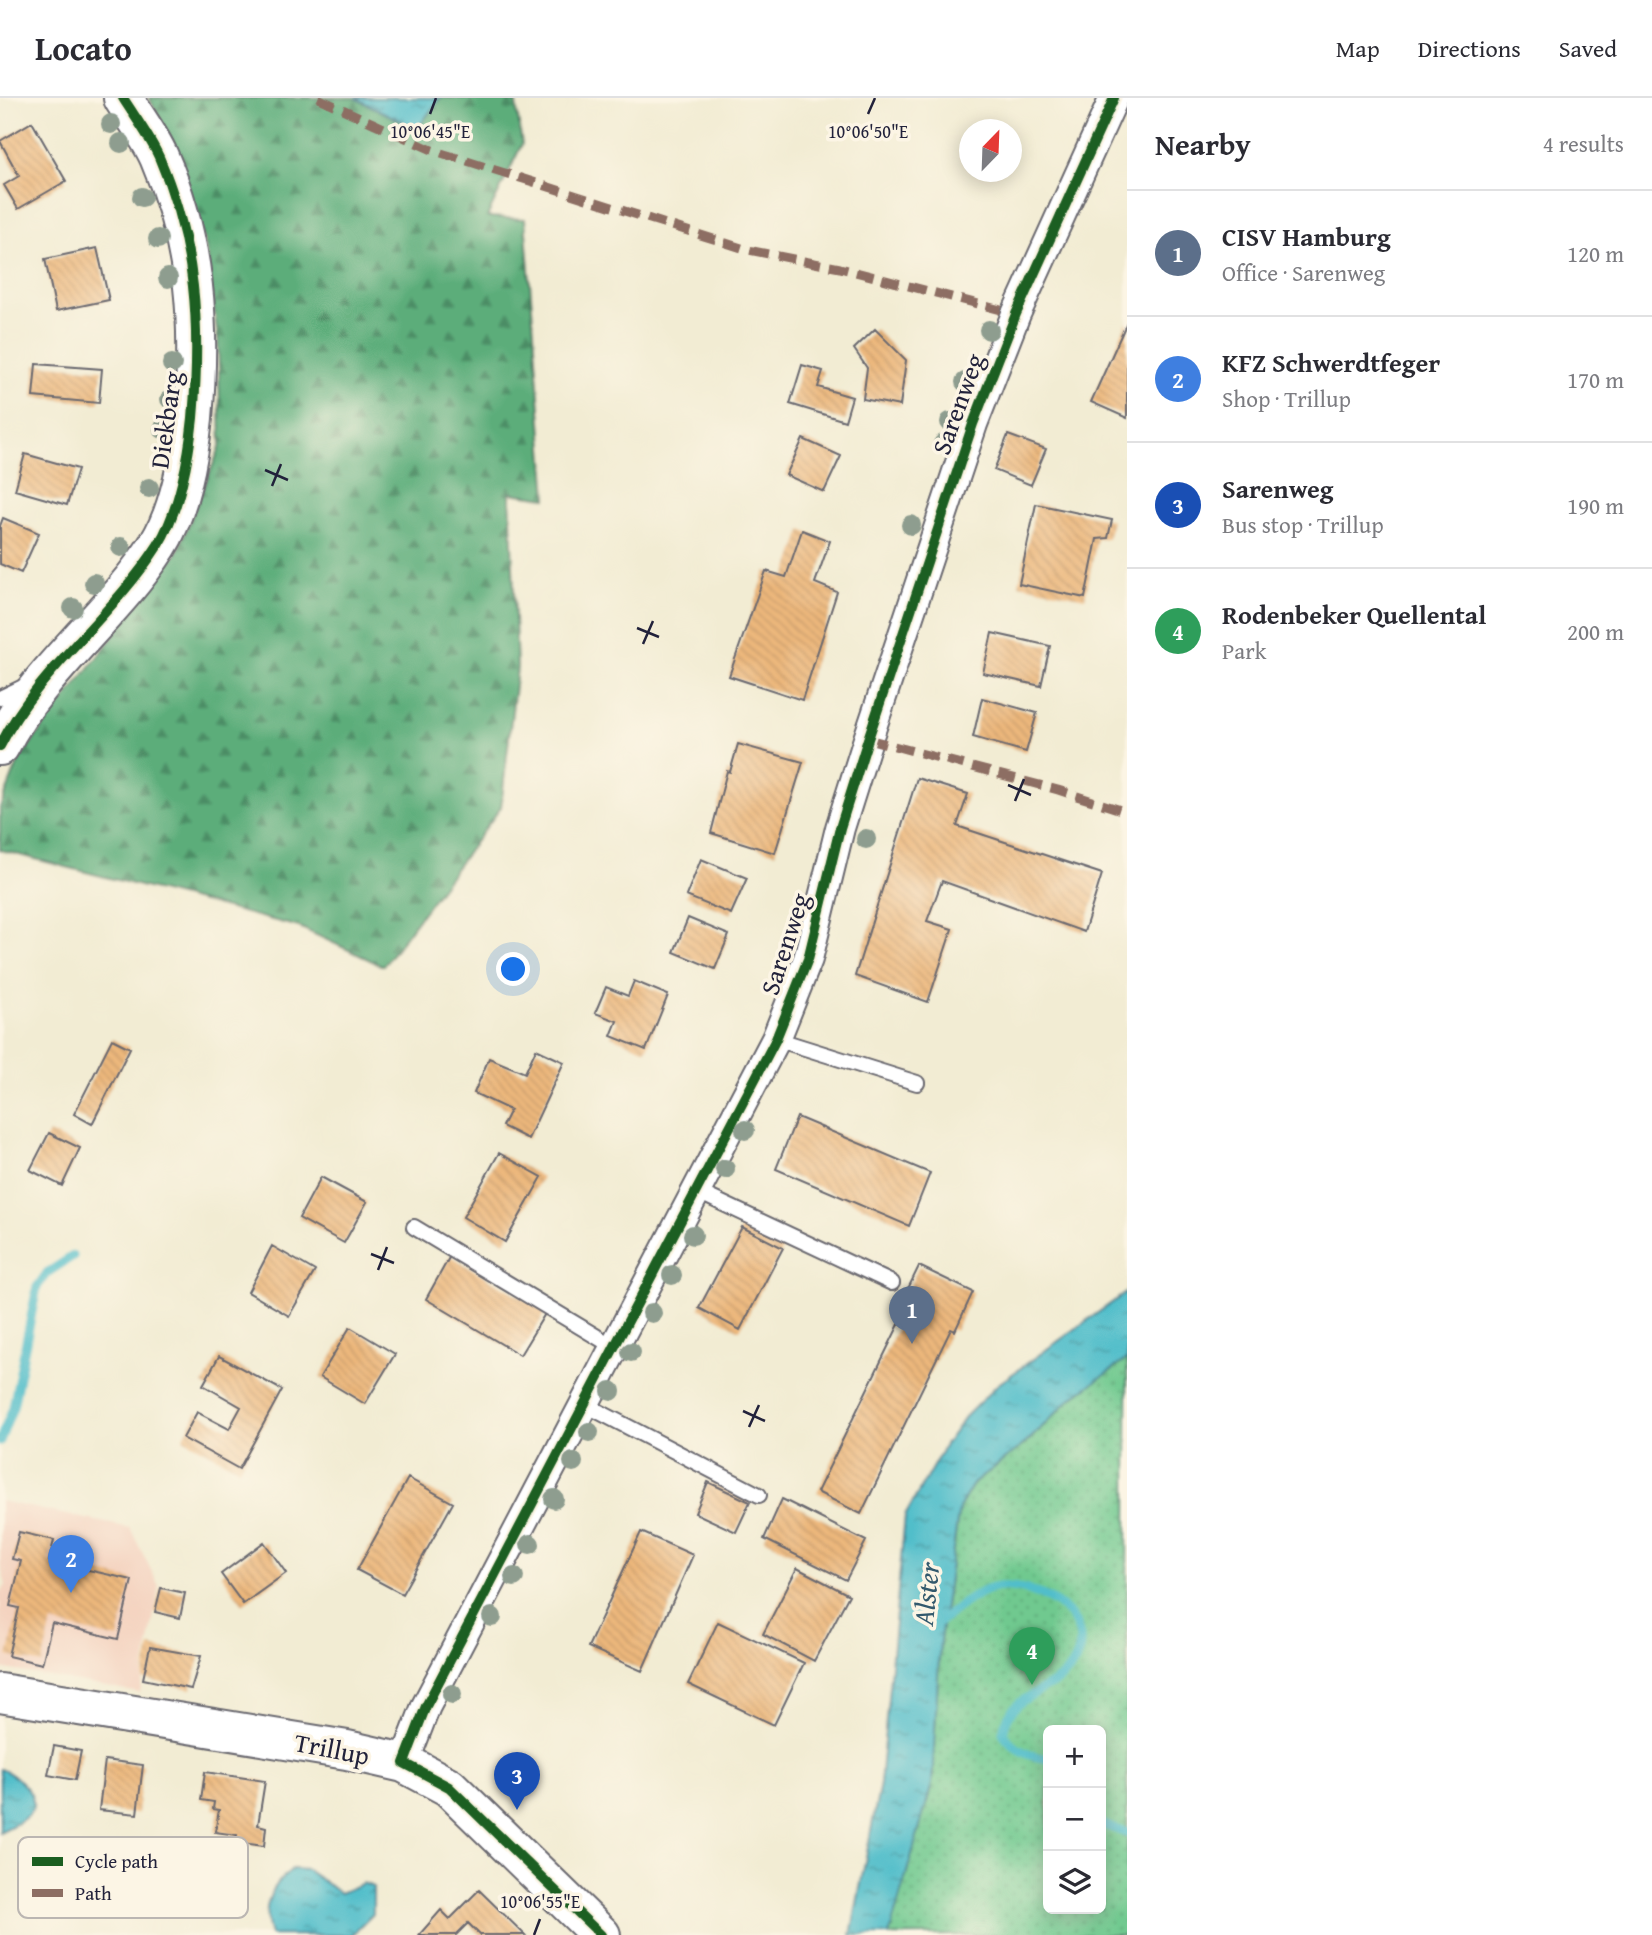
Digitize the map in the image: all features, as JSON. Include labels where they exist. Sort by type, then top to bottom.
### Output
[{"type":"street","name":"Diekbarg","points":[[0,746],[9,729],[52,672],[104,614],[159,544],[190,451],[197,366],[197,306],[190,264],[181,219],[158,155],[123,98]]},
{"type":"street","name":"Sarenweg","points":[[404,1763],[426,1706],[776,1039],[808,959],[860,764],[973,424],[1016,314],[1114,98]]},
{"type":"street","name":"Trillup","points":[[0,1693],[346,1749],[404,1763],[449,1787],[601,1935]]},
{"type":"lane","points":[[0,698],[52,672]]},
{"type":"lane","points":[[776,1039],[917,1083]]},
{"type":"lane","points":[[696,1191],[892,1283]]},
{"type":"lane","points":[[414,1227],[614,1347]]},
{"type":"lane","points":[[586,1405],[759,1495]]},
{"type":"shaded area","points":[[0,1501],[130,1528],[159,1586],[140,1693],[0,1668],[0,1594],[6,1585],[0,1565]]},
{"type":"green space","points":[[149,98],[355,98],[417,129],[440,98],[515,98],[522,144],[487,217],[525,219],[547,498],[510,493],[517,668],[501,807],[383,966],[299,927],[0,850],[0,808],[20,758],[177,553],[221,445],[218,340],[206,247],[175,146]]},
{"type":"green space","points":[[1127,1359],[1127,1935],[887,1935],[932,1784],[940,1640],[959,1508],[973,1484],[1027,1442],[1069,1400]]},
{"type":"water","points":[[355,98],[440,98],[417,129]]},
{"type":"water","name":"Alster","points":[[1127,1292],[1127,1359],[1069,1400],[1027,1442],[973,1484],[959,1508],[940,1640],[932,1784],[889,1935],[851,1935],[880,1784],[905,1516],[945,1445],[965,1417],[997,1385]]},
{"type":"water","points":[[0,1769],[13,1775],[25,1787],[33,1800],[33,1807],[26,1817],[0,1832]]},
{"type":"water","points":[[292,1869],[307,1870],[340,1893],[363,1883],[373,1887],[373,1914],[352,1935],[270,1935],[267,1925],[269,1898],[278,1883]]},
{"type":"building","points":[[32,122],[66,181],[18,209],[4,185],[19,176],[0,141]]},
{"type":"building","points":[[97,248],[109,300],[56,311],[45,259]]},
{"type":"building","points":[[1127,322],[1127,418],[1091,402]]},
{"type":"building","points":[[875,329],[906,360],[900,406],[863,399],[867,368],[854,349]]},
{"type":"building","points":[[36,364],[102,369],[99,403],[33,397]]},
{"type":"building","points":[[802,365],[823,371],[818,387],[852,397],[845,421],[790,404]]},
{"type":"building","points":[[1008,435],[1046,449],[1031,485],[994,470]]},
{"type":"building","points":[[803,439],[841,456],[824,492],[786,475]]},
{"type":"building","points":[[25,454],[78,469],[67,505],[15,490]]},
{"type":"building","points":[[1036,504],[1112,520],[1108,538],[1097,539],[1085,598],[1019,584]]},
{"type":"building","points":[[3,518],[39,533],[21,573],[0,564],[0,526]]},
{"type":"building","points":[[802,530],[830,541],[815,583],[837,592],[802,700],[729,676],[766,571],[786,577]]},
{"type":"building","points":[[992,633],[1050,646],[1041,686],[983,673]]},
{"type":"building","points":[[982,698],[1037,713],[1026,752],[973,737]]},
{"type":"building","points":[[738,744],[803,762],[775,853],[711,833],[727,771],[730,772]]},
{"type":"building","points":[[917,778],[968,794],[957,826],[1102,874],[1084,932],[942,881],[927,921],[952,929],[928,1002],[855,976]]},
{"type":"building","points":[[701,859],[747,878],[731,914],[686,896]]},
{"type":"building","points":[[688,918],[729,935],[715,969],[674,952]]},
{"type":"building","points":[[634,981],[668,995],[646,1050],[611,1036],[617,1021],[595,1013],[606,987],[628,996]]},
{"type":"building","points":[[112,1039],[130,1048],[92,1124],[74,1114]]},
{"type":"building","points":[[536,1049],[564,1062],[528,1139],[502,1126],[510,1110],[474,1093],[489,1058],[525,1073]]},
{"type":"building","points":[[797,1117],[930,1173],[909,1226],[776,1169]]},
{"type":"building","points":[[49,1133],[80,1148],[62,1186],[30,1170]]},
{"type":"building","points":[[499,1153],[542,1177],[505,1242],[463,1217]]},
{"type":"building","points":[[321,1177],[367,1202],[344,1243],[299,1218]]},
{"type":"building","points":[[742,1227],[783,1248],[740,1330],[699,1308]]},
{"type":"building","points":[[272,1246],[315,1271],[289,1316],[248,1292]]},
{"type":"building","points":[[450,1256],[546,1312],[520,1355],[426,1299]]},
{"type":"building","points":[[919,1266],[973,1292],[955,1331],[951,1329],[861,1514],[817,1492],[907,1308],[900,1305]]},
{"type":"building","points":[[350,1327],[395,1354],[365,1404],[320,1377]]},
{"type":"building","points":[[219,1356],[282,1390],[239,1469],[183,1438],[197,1412],[229,1429],[241,1407],[203,1385]]},
{"type":"building","points":[[408,1478],[453,1503],[402,1594],[357,1570]]},
{"type":"building","points":[[708,1482],[750,1502],[736,1532],[695,1513]]},
{"type":"building","points":[[782,1499],[866,1541],[846,1580],[764,1539]]},
{"type":"building","points":[[19,1532],[54,1540],[49,1561],[132,1580],[118,1639],[52,1623],[42,1664],[8,1656],[19,1608],[10,1606],[21,1561],[12,1559]]},
{"type":"building","points":[[641,1532],[693,1555],[642,1671],[588,1647]]},
{"type":"building","points":[[264,1542],[286,1573],[243,1604],[221,1574]]},
{"type":"building","points":[[797,1568],[849,1595],[814,1661],[763,1634]]},
{"type":"building","points":[[161,1588],[185,1593],[180,1618],[155,1612]]},
{"type":"building","points":[[718,1622],[804,1663],[774,1725],[688,1684]]},
{"type":"building","points":[[150,1647],[201,1656],[191,1689],[143,1679]]},
{"type":"building","points":[[54,1746],[81,1751],[75,1780],[48,1775]]},
{"type":"building","points":[[105,1760],[143,1765],[137,1814],[99,1810]]},
{"type":"building","points":[[205,1772],[265,1781],[258,1825],[266,1827],[264,1846],[248,1844],[248,1837],[215,1832],[219,1810],[213,1809],[214,1802],[201,1800]]},
{"type":"building","points":[[479,1890],[525,1935],[480,1935],[468,1923],[456,1935],[419,1935],[441,1910],[450,1919]]},
{"type":"waterway","points":[[0,1441],[13,1407],[37,1287],[47,1273],[73,1256]]},
{"type":"waterway","name":"Alster","points":[[935,1625],[982,1592],[999,1587],[1014,1587],[1046,1597],[1071,1617],[1078,1630],[1080,1644],[1075,1661],[1058,1680],[1024,1699],[1007,1718],[1003,1733],[1022,1751],[1043,1758]]},
{"type":"waterway","points":[[1106,1826],[1127,1833]]},
{"type":"marked path","points":[[318,98],[432,150],[748,250],[840,268],[1001,310]]},
{"type":"marked path","points":[[868,739],[1058,790],[1127,812]]},
{"type":"cycle path","points":[[0,746],[34,693],[140,571],[158,545],[172,517],[186,467],[193,418],[196,350],[196,318],[188,253],[181,221],[159,157],[123,98]]},
{"type":"cycle path","points":[[601,1935],[449,1787],[404,1763],[426,1706],[776,1039],[808,959],[840,828],[973,424],[1016,314],[1114,98]]},
{"type":"place","name":"CISV Hamburg","points":[[912,1344]]},
{"type":"place","name":"KFZ Schwerdtfeger","points":[[71,1593]]},
{"type":"place","name":"Rodenbeker Quellental","points":[[1032,1685]]},
{"type":"place","name":"Sarenweg","points":[[517,1810]]}]
